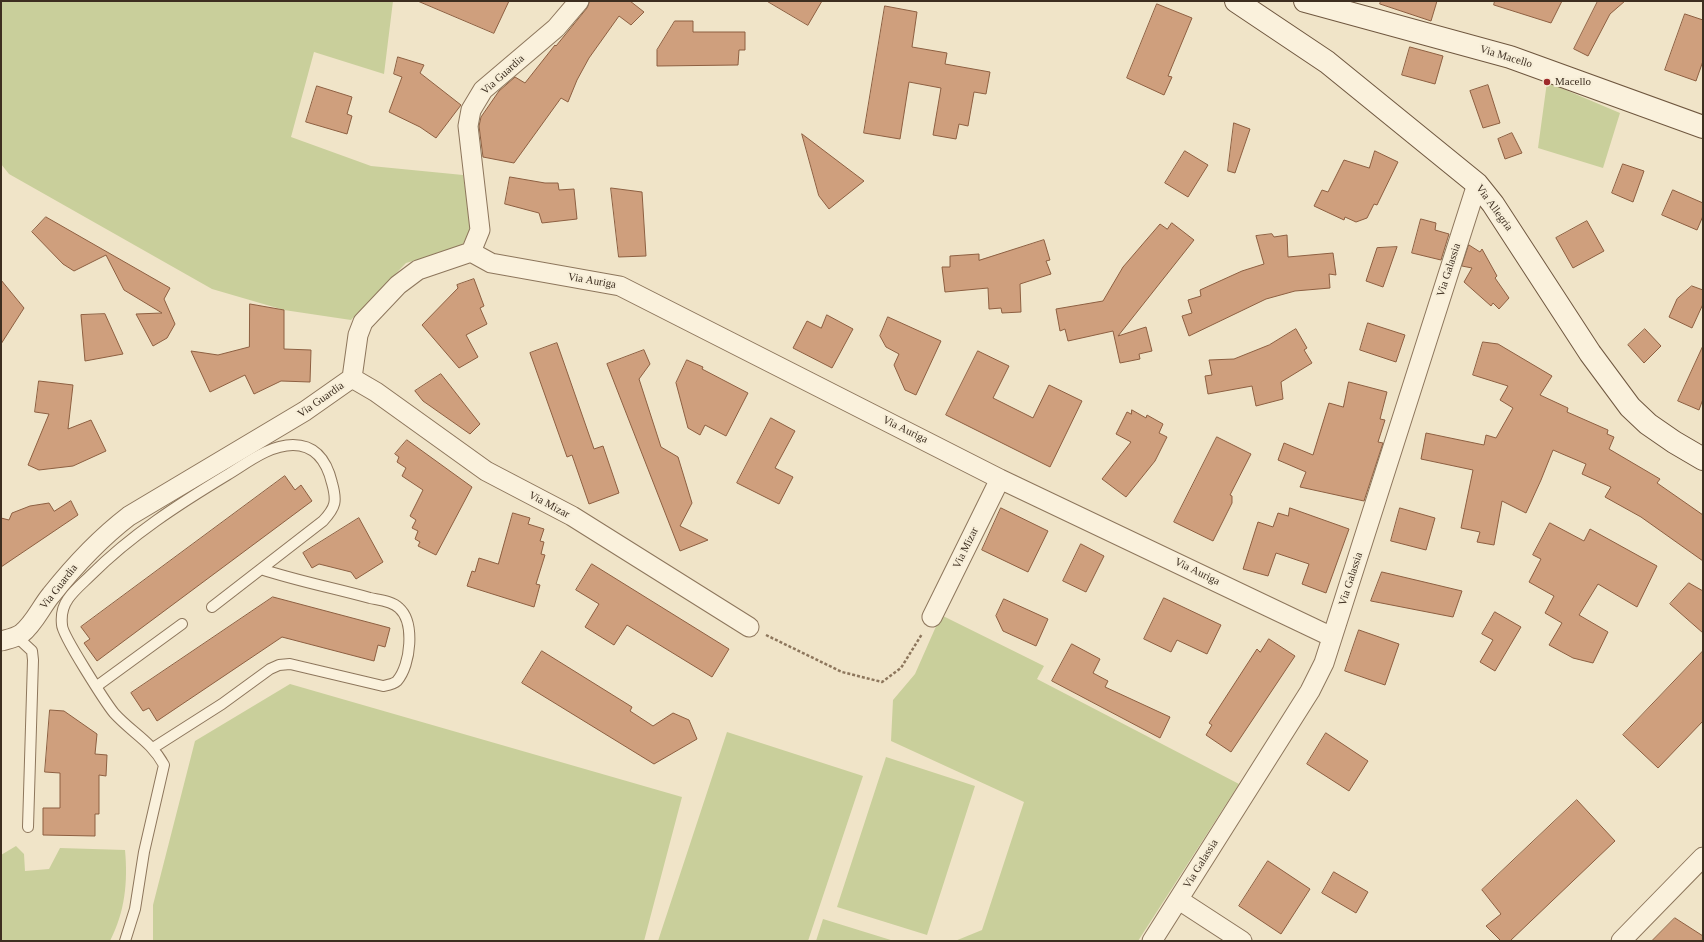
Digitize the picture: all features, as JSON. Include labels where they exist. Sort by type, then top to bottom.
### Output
[{"type":"main road","name":"Via Allegria","points":[[1236,1],[1327,62],[1477,184],[1494,204],[1590,353],[1630,407],[1648,424],[1674,442],[1703,459]]},
{"type":"main road","name":"Via Macello","points":[[1305,1],[1510,57],[1703,128]]},
{"type":"street","name":"Via Guardia","points":[[9,639],[29,626],[50,596],[80,560],[128,516],[299,415],[352,378],[358,335],[363,322],[398,285],[418,270],[471,252],[480,230],[468,126],[471,110],[483,90],[556,28],[579,1]]},
{"type":"street","name":"Via Galassia","points":[[1152,941],[1310,691],[1324,663],[1477,184]]},
{"type":"street","name":"Via Auriga","points":[[471,252],[491,263],[620,286],[1000,479],[1332,637]]},
{"type":"street","name":"Via Mizar","points":[[352,378],[376,392],[486,471],[572,516],[749,627]]},
{"type":"street","name":"Via Mizar","points":[[932,617],[1000,479]]},
{"type":"street","points":[[1621,941],[1703,857]]},
{"type":"street","points":[[1179,900],[1242,941]]},
{"type":"lane","points":[[125,941],[135,909],[144,852],[164,765],[154,748],[114,713],[69,643],[62,627],[64,607],[72,594],[104,562],[155,521],[187,499],[278,446],[293,445],[306,447],[318,453],[334,489],[335,504],[330,513],[323,521],[212,607]]},
{"type":"lane","points":[[154,748],[222,704],[270,669],[279,665],[290,664],[383,686],[396,683],[404,672],[408,655],[410,633],[406,616],[398,606],[364,596],[288,578],[261,569]]},
{"type":"lane","points":[[97,686],[182,624]]},
{"type":"lane","points":[[9,639],[32,651],[33,660],[28,827]]},
{"type":"path","points":[[749,627],[842,672],[882,682],[901,668],[932,617]]},
{"type":"green space","points":[[1,1],[393,1],[384,74],[314,52],[291,137],[371,166],[463,175],[472,227],[462,246],[406,263],[351,320],[284,310],[212,289],[9,174],[1,164]]},
{"type":"green space","points":[[1547,82],[1620,113],[1603,168],[1538,148]]},
{"type":"green space","points":[[941,615],[1044,666],[1037,679],[1239,784],[1138,941],[955,941],[982,930],[1024,802],[891,741],[893,700],[915,674]]},
{"type":"green space","points":[[290,684],[682,797],[644,941],[153,941],[153,905],[195,741]]},
{"type":"green space","points":[[727,732],[863,776],[808,941],[658,941]]},
{"type":"green space","points":[[886,757],[975,786],[927,935],[837,907]]},
{"type":"green space","points":[[16,846],[24,854],[25,871],[49,869],[60,848],[125,850],[126,885],[119,919],[110,941],[1,941],[1,855]]},
{"type":"green space","points":[[823,919],[894,941],[816,941]]},
{"type":"building","points":[[418,1],[509,1],[494,33]]},
{"type":"building","points":[[590,1],[630,1],[644,12],[631,25],[619,16],[589,58],[577,80],[568,102],[561,98],[514,163],[483,157],[479,126],[481,117],[499,91],[515,77],[525,83],[587,8]]},
{"type":"building","points":[[767,1],[822,1],[808,25]]},
{"type":"building","points":[[1381,1],[1437,1],[1431,21],[1380,4]]},
{"type":"building","points":[[1495,1],[1562,1],[1551,23],[1494,5]]},
{"type":"building","points":[[1598,1],[1625,1],[1610,14],[1588,56],[1574,49]]},
{"type":"building","points":[[1157,4],[1192,18],[1168,76],[1172,77],[1164,95],[1127,78]]},
{"type":"building","points":[[885,6],[917,12],[912,47],[947,53],[945,64],[990,72],[986,94],[974,92],[968,126],[959,124],[956,139],[933,135],[941,88],[909,82],[900,139],[864,133]]},
{"type":"building","points":[[1685,14],[1703,20],[1703,61],[1696,81],[1665,70]]},
{"type":"building","points":[[675,21],[693,21],[693,32],[745,32],[745,50],[739,50],[738,65],[657,66],[657,50]]},
{"type":"building","points":[[1410,47],[1443,56],[1435,84],[1402,75]]},
{"type":"building","points":[[398,57],[424,65],[420,73],[461,105],[436,138],[420,127],[389,112],[402,77],[394,74]]},
{"type":"building","points":[[1488,85],[1500,123],[1483,128],[1470,91]]},
{"type":"building","points":[[317,86],[352,97],[347,114],[352,116],[347,134],[306,122]]},
{"type":"building","points":[[1234,123],[1250,129],[1235,173],[1228,171]]},
{"type":"building","points":[[1512,133],[1522,153],[1505,159],[1498,139]]},
{"type":"building","points":[[802,134],[864,181],[829,209],[819,196]]},
{"type":"building","points":[[1185,151],[1208,165],[1188,197],[1165,183]]},
{"type":"building","points":[[1375,151],[1398,162],[1377,205],[1374,204],[1367,218],[1356,222],[1345,217],[1344,220],[1314,206],[1322,190],[1328,192],[1344,160],[1369,168]]},
{"type":"building","points":[[1623,164],[1644,171],[1633,202],[1612,193]]},
{"type":"building","points":[[510,177],[545,183],[558,183],[559,190],[574,189],[577,219],[542,223],[539,213],[505,204]]},
{"type":"building","points":[[611,188],[642,192],[646,256],[619,257]]},
{"type":"building","points":[[1673,190],[1703,203],[1703,216],[1697,230],[1662,215]]},
{"type":"building","points":[[46,217],[170,288],[164,299],[175,324],[167,338],[153,346],[136,314],[162,313],[124,290],[106,255],[74,271],[63,264],[32,232]]},
{"type":"building","points":[[1421,219],[1436,223],[1435,230],[1449,234],[1441,260],[1412,253]]},
{"type":"building","points":[[1587,221],[1604,251],[1573,268],[1556,238]]},
{"type":"building","points":[[1172,223],[1194,240],[1118,336],[1146,327],[1152,351],[1139,354],[1140,359],[1120,363],[1113,331],[1068,341],[1065,329],[1060,331],[1056,309],[1103,301],[1123,267],[1160,224],[1167,229]]},
{"type":"building","points":[[1272,234],[1274,237],[1287,235],[1288,257],[1333,253],[1336,275],[1329,274],[1330,288],[1295,291],[1266,299],[1189,336],[1182,316],[1192,313],[1188,300],[1201,296],[1200,290],[1242,271],[1264,264],[1256,236]]},
{"type":"building","points":[[1044,240],[1050,260],[1046,261],[1051,274],[1020,284],[1021,312],[1002,313],[1001,308],[989,309],[988,288],[945,292],[942,267],[950,267],[950,256],[979,254],[979,260]]},
{"type":"building","points":[[1469,245],[1480,252],[1482,249],[1497,276],[1495,278],[1509,298],[1499,309],[1493,303],[1491,306],[1464,282],[1472,268],[1462,266]]},
{"type":"building","points":[[1397,247],[1383,287],[1366,281],[1377,248]]},
{"type":"building","points":[[474,279],[484,306],[480,308],[487,324],[466,335],[478,357],[459,368],[422,325],[458,288],[457,285]]},
{"type":"building","points":[[1,280],[24,308],[1,344]]},
{"type":"building","points":[[1692,286],[1703,290],[1703,304],[1692,328],[1669,317],[1677,299]]},
{"type":"building","points":[[250,304],[284,310],[284,349],[311,350],[310,382],[281,381],[254,394],[245,375],[210,392],[191,351],[218,355],[249,347]]},
{"type":"building","points":[[105,314],[123,354],[85,361],[81,315]]},
{"type":"building","points":[[827,315],[853,329],[832,368],[793,348],[807,321],[821,328]]},
{"type":"building","points":[[888,317],[941,341],[916,395],[905,390],[894,365],[899,354],[886,347],[880,336]]},
{"type":"building","points":[[1368,323],[1405,335],[1396,362],[1360,350]]},
{"type":"building","points":[[1296,329],[1307,348],[1304,350],[1312,363],[1281,382],[1283,399],[1256,406],[1252,386],[1208,394],[1205,376],[1212,375],[1209,360],[1234,359],[1269,345]]},
{"type":"building","points":[[1645,329],[1661,346],[1644,363],[1628,345]]},
{"type":"building","points":[[1483,342],[1498,344],[1552,376],[1540,395],[1568,408],[1567,412],[1608,430],[1607,434],[1614,437],[1609,449],[1660,479],[1657,483],[1703,515],[1703,561],[1641,517],[1605,497],[1611,487],[1582,474],[1586,464],[1553,450],[1526,513],[1502,501],[1494,545],[1477,542],[1480,532],[1461,528],[1473,470],[1421,459],[1426,433],[1484,445],[1486,435],[1496,438],[1513,408],[1500,400],[1508,386],[1473,375]]},
{"type":"building","points":[[557,343],[594,449],[603,446],[619,493],[589,504],[572,455],[567,457],[530,353]]},
{"type":"building","points":[[1703,346],[1703,399],[1699,410],[1678,401]]},
{"type":"building","points":[[644,350],[650,364],[639,379],[661,447],[678,457],[692,503],[680,526],[708,540],[680,551],[607,364]]},
{"type":"building","points":[[978,351],[1009,366],[993,398],[1033,418],[1049,385],[1082,401],[1050,467],[946,415]]},
{"type":"building","points":[[687,360],[703,367],[702,369],[748,393],[726,436],[705,425],[700,435],[688,428],[676,383]]},
{"type":"building","points":[[441,374],[480,424],[470,434],[423,401],[415,391]]},
{"type":"building","points":[[39,381],[73,385],[68,429],[91,420],[106,451],[73,466],[39,470],[28,465],[49,414],[35,412]]},
{"type":"building","points":[[1349,382],[1387,392],[1380,419],[1385,420],[1378,442],[1383,443],[1364,501],[1300,487],[1306,472],[1278,460],[1284,443],[1313,455],[1329,403],[1343,407]]},
{"type":"building","points":[[1132,410],[1146,418],[1147,415],[1163,424],[1159,433],[1167,437],[1155,461],[1126,497],[1102,479],[1131,442],[1116,434],[1127,412],[1131,414]]},
{"type":"building","points":[[771,418],[795,431],[775,468],[793,477],[779,504],[737,483]]},
{"type":"building","points":[[1217,437],[1251,454],[1230,495],[1232,496],[1232,503],[1213,541],[1174,522]]},
{"type":"building","points":[[407,440],[472,487],[436,555],[418,546],[420,542],[415,539],[418,531],[412,528],[416,520],[410,516],[423,490],[402,476],[406,468],[397,462],[399,457],[395,454]]},
{"type":"building","points":[[285,476],[295,490],[301,485],[312,501],[97,661],[84,643],[90,639],[81,627]]},
{"type":"building","points":[[71,501],[78,515],[1,567],[1,518],[9,520],[12,513],[30,506],[49,503],[54,511]]},
{"type":"building","points":[[1001,508],[1048,531],[1028,572],[982,550]]},
{"type":"building","points":[[1290,508],[1349,529],[1326,593],[1302,584],[1309,564],[1276,553],[1268,576],[1243,569],[1258,522],[1273,527],[1278,513],[1288,516]]},
{"type":"building","points":[[1400,508],[1435,518],[1426,550],[1391,541]]},
{"type":"building","points":[[513,513],[530,518],[528,524],[544,529],[540,541],[544,542],[541,554],[545,555],[536,584],[540,585],[534,607],[467,586],[472,571],[475,572],[479,558],[498,564]]},
{"type":"building","points":[[359,518],[383,562],[356,579],[351,572],[319,564],[312,568],[303,553]]},
{"type":"building","points":[[1550,523],[1584,541],[1590,529],[1657,566],[1637,607],[1598,584],[1579,615],[1608,632],[1593,663],[1573,658],[1549,645],[1562,623],[1545,613],[1554,596],[1529,582],[1541,559],[1533,555]]},
{"type":"building","points":[[1081,544],[1104,556],[1086,592],[1063,581]]},
{"type":"building","points":[[592,564],[729,649],[712,677],[627,625],[614,645],[585,627],[599,604],[576,590]]},
{"type":"building","points":[[1382,572],[1462,591],[1453,617],[1371,601]]},
{"type":"building","points":[[1689,583],[1703,591],[1703,633],[1670,604]]},
{"type":"building","points":[[273,597],[390,628],[385,647],[378,645],[374,661],[282,637],[157,721],[149,708],[143,711],[131,693]]},
{"type":"building","points":[[1164,598],[1221,625],[1207,654],[1177,640],[1171,652],[1144,639]]},
{"type":"building","points":[[1004,599],[1048,619],[1036,646],[1003,631],[996,616]]},
{"type":"building","points":[[1495,612],[1521,627],[1495,671],[1480,662],[1493,640],[1482,634]]},
{"type":"building","points":[[1359,630],[1399,644],[1385,685],[1345,671]]},
{"type":"building","points":[[1269,639],[1295,656],[1231,752],[1206,735],[1212,725],[1209,723],[1257,649],[1260,652]]},
{"type":"building","points":[[1072,644],[1100,659],[1093,673],[1108,681],[1105,687],[1170,717],[1160,738],[1052,681]]},
{"type":"building","points":[[542,651],[632,707],[630,711],[653,726],[673,713],[689,720],[697,739],[654,764],[522,683]]},
{"type":"building","points":[[1703,651],[1703,721],[1658,768],[1623,735]]},
{"type":"building","points":[[50,710],[64,711],[97,734],[95,754],[107,755],[106,776],[99,775],[99,814],[95,814],[95,836],[43,835],[43,808],[60,808],[60,773],[45,772]]},
{"type":"building","points":[[1326,733],[1368,761],[1349,791],[1307,764]]},
{"type":"building","points":[[1577,800],[1615,841],[1510,941],[1501,941],[1486,926],[1501,914],[1482,890]]},
{"type":"building","points":[[1268,861],[1310,889],[1281,934],[1239,906]]},
{"type":"building","points":[[1334,872],[1368,892],[1356,913],[1322,893]]},
{"type":"building","points":[[1675,918],[1703,936],[1703,941],[1652,941]]},
{"type":"place","name":"Macello","points":[[1547,82]]}]
